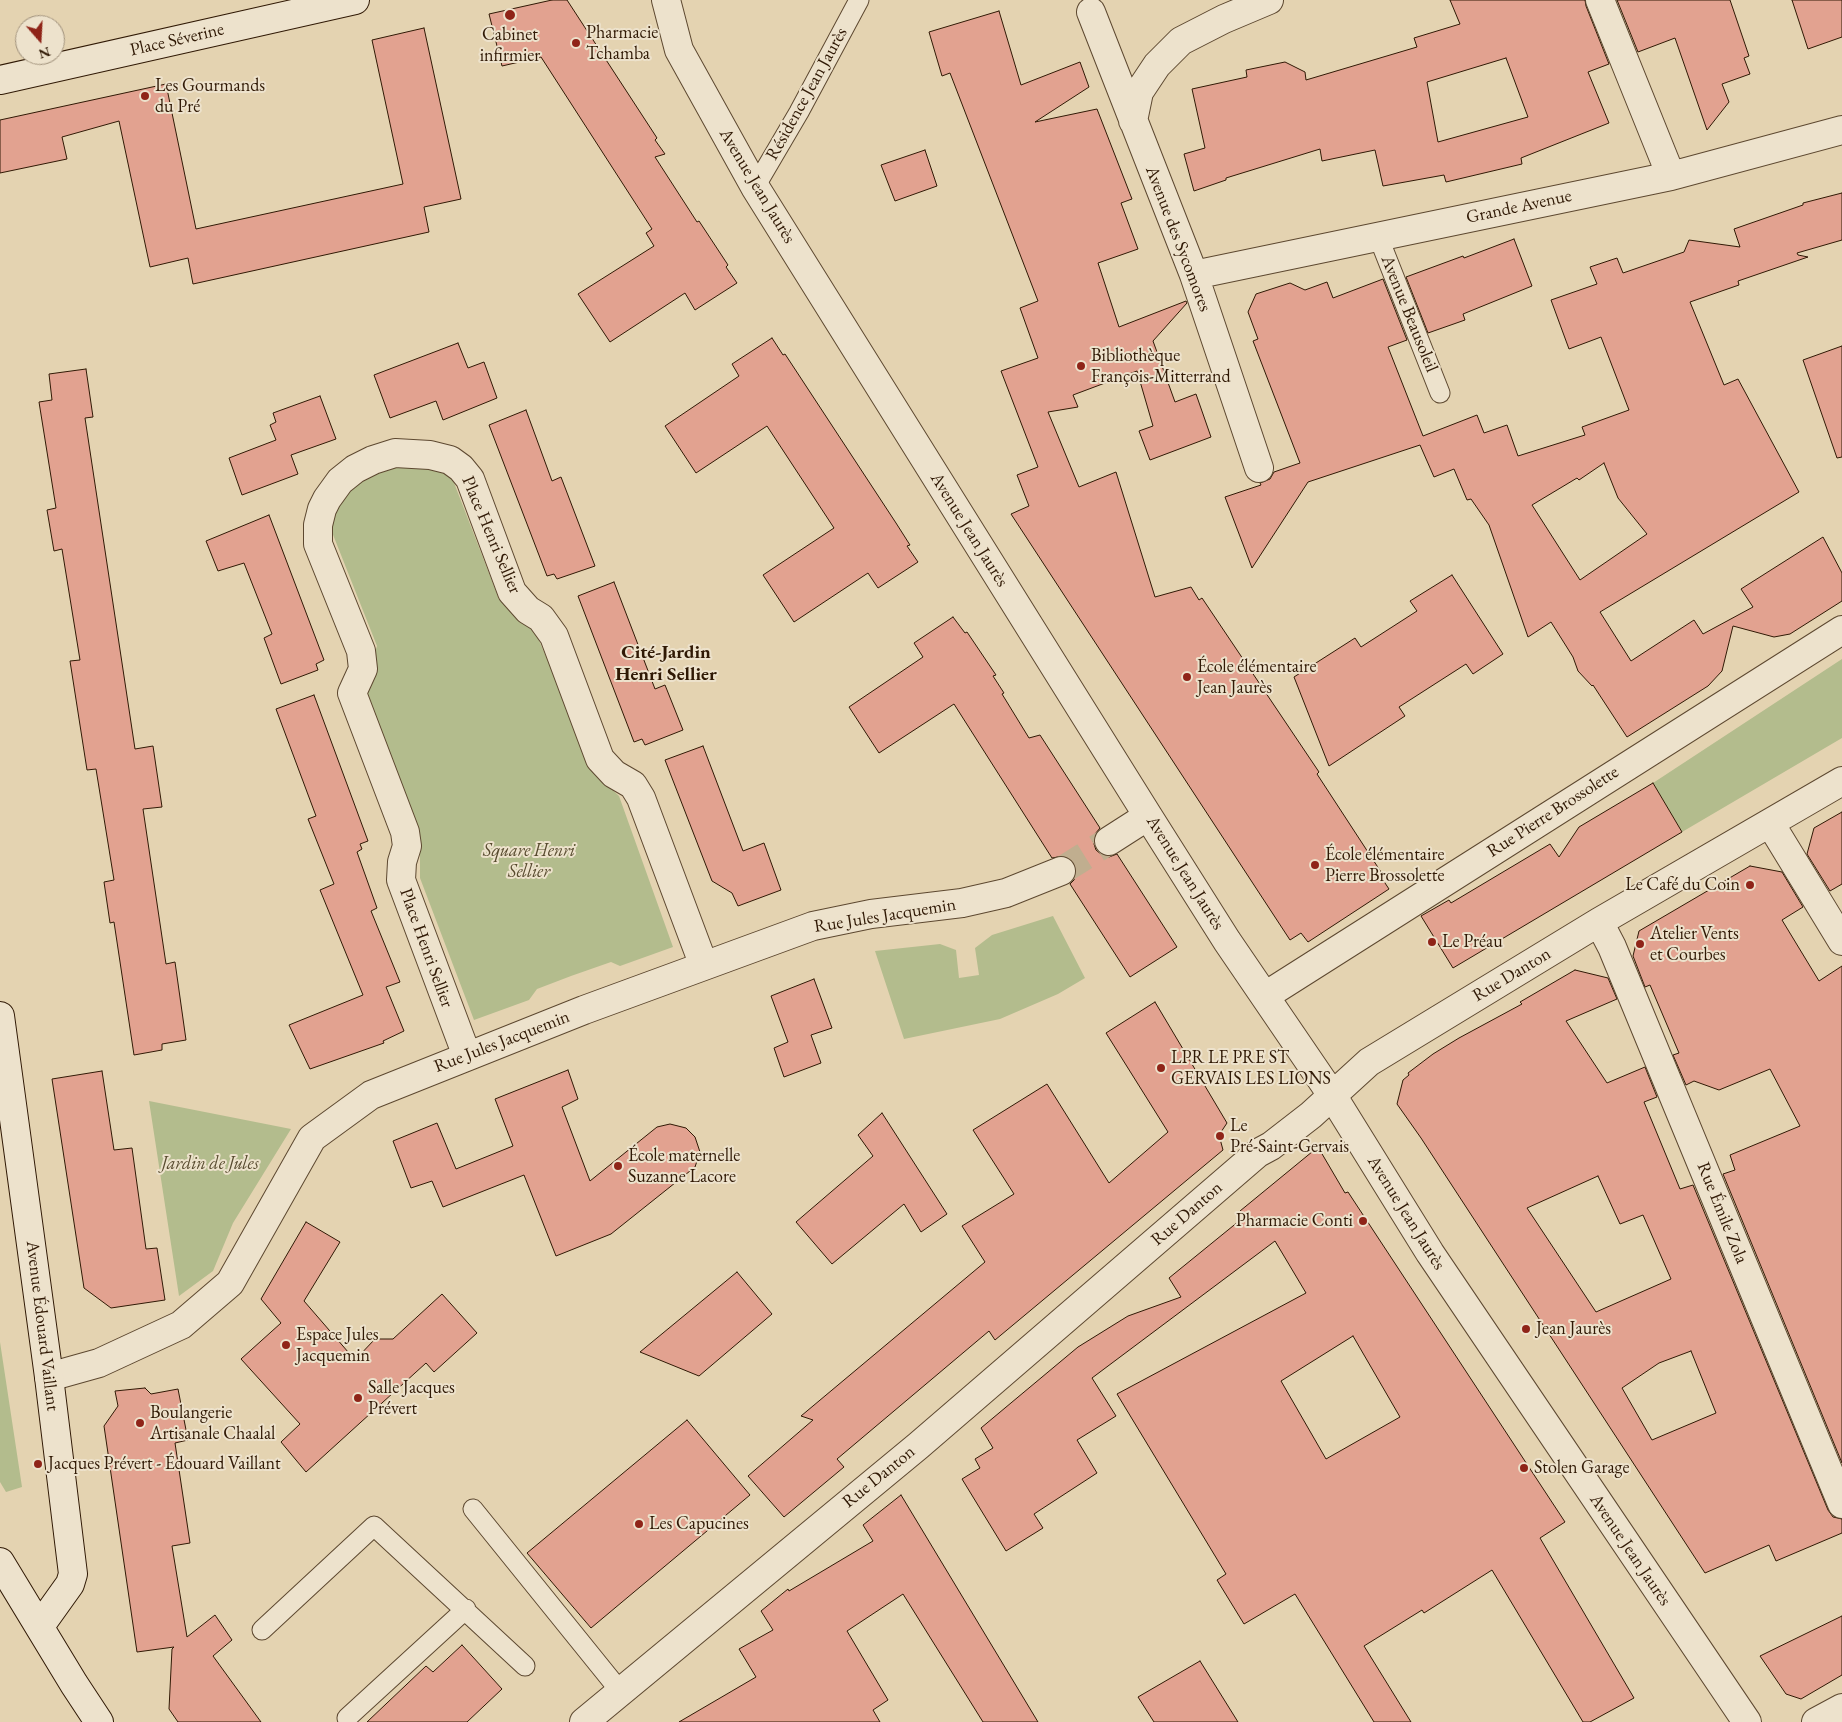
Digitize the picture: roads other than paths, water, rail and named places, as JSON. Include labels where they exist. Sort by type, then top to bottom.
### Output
[{"type":"street","name":"Place Séverine","points":[[0,80],[355,0]]},
{"type":"street","name":"Avenue Jean Jaurès","points":[[666,0],[679,50],[755,187],[1148,816],[1227,941],[1332,1095],[1430,1253],[1747,1722]]},
{"type":"street","points":[[1133,120],[1139,92],[1158,65],[1181,41],[1224,19],[1269,0]]},
{"type":"street","points":[[1600,0],[1671,176]]},
{"type":"street","name":"Avenue des Sycomores","points":[[1091,12],[1194,275],[1259,468]]},
{"type":"street","name":"Grande Avenue","points":[[1194,275],[1671,176],[1842,130]]},
{"type":"street","name":"Place Henri Sellier","points":[[467,1056],[401,880],[402,862],[407,846],[405,832],[352,693],[363,669],[361,651],[318,544],[318,525],[327,499],[340,481],[355,469],[373,460],[395,453],[430,455],[450,460],[461,468],[470,479],[512,592],[528,610],[541,618],[554,636],[600,759],[614,774],[633,785],[641,798],[704,966]]},
{"type":"street","name":"Rue Pierre Brossolette","points":[[1266,996],[1842,630]]},
{"type":"street","name":"Rue Danton","points":[[584,1722],[918,1446],[1258,1153],[1271,1146],[1311,1115],[1369,1062],[1599,922],[1842,781]]},
{"type":"street","points":[[1108,841],[1148,816]]},
{"type":"street","points":[[1770,823],[1842,941]]},
{"type":"street","name":"Rue Jules Jacquemin","points":[[50,1377],[99,1363],[181,1325],[230,1283],[312,1138],[371,1095],[467,1056],[813,926],[870,914],[962,904],[1006,893],[1061,871]]},
{"type":"street","name":"Rue Émile Zola","points":[[1599,922],[1612,947],[1842,1504]]},
{"type":"street","name":"Avenue Édouard Vaillant","points":[[0,1016],[50,1377],[73,1574],[70,1584],[40,1626]]},
{"type":"street","points":[[0,1562],[99,1722]]},
{"type":"street","points":[[1816,1722],[1842,1708]]},
{"type":"lane","name":"Résidence Jean Jaurès","points":[[755,187],[799,112],[859,0]]},
{"type":"lane","name":"Avenue Beausoleil","points":[[1378,236],[1440,393]]},
{"type":"lane","points":[[473,1509],[620,1691]]},
{"type":"lane","points":[[262,1630],[374,1526],[466,1609],[525,1666]]},
{"type":"lane","points":[[348,1718],[466,1609]]},
{"type":"tunnel","points":[[1061,871],[1109,841]]},
{"type":"place","name":"Cabinet infirmier","points":[[510,15]]},
{"type":"place","name":"Pharmacie Tchamba","points":[[576,43]]},
{"type":"place","name":"Les Gourmands du Pré","points":[[145,96]]},
{"type":"place","name":"Bibliothèque François-Mitterrand","points":[[1081,366]]},
{"type":"place","name":"École élémentaire Jean Jaurès","points":[[1187,677]]},
{"type":"place","name":"École élémentaire Pierre Brossolette","points":[[1315,865]]},
{"type":"place","name":"Le Café du Coin","points":[[1750,885]]},
{"type":"place","name":"Le Préau","points":[[1432,942]]},
{"type":"place","name":"Atelier Vents et Courbes","points":[[1640,944]]},
{"type":"place","name":"LPR LE PRE ST GERVAIS LES LIONS","points":[[1161,1068]]},
{"type":"place","name":"Le Pré-Saint-Gervais","points":[[1220,1136]]},
{"type":"place","name":"École maternelle Suzanne Lacore","points":[[618,1166]]},
{"type":"place","name":"Pharmacie Conti","points":[[1363,1221]]},
{"type":"place","name":"Jean Jaurès","points":[[1526,1329]]},
{"type":"place","name":"Espace Jules Jacquemin","points":[[286,1345]]},
{"type":"place","name":"Salle Jacques Prévert","points":[[358,1398]]},
{"type":"place","name":"Boulangerie Artisanale Chaalal","points":[[140,1423]]},
{"type":"place","name":"Jacques Prévert - Édouard Vaillant","points":[[38,1464]]},
{"type":"place","name":"Stolen Garage","points":[[1524,1468]]},
{"type":"place","name":"Les Capucines","points":[[639,1524]]},
{"type":"district","name":"Cité-Jardin Henri Sellier","points":[[666,664]]},
{"type":"park label","name":"Square Henri Sellier","points":[[529,861]]},
{"type":"park label","name":"Jardin de Jules","points":[[210,1164]]}]
